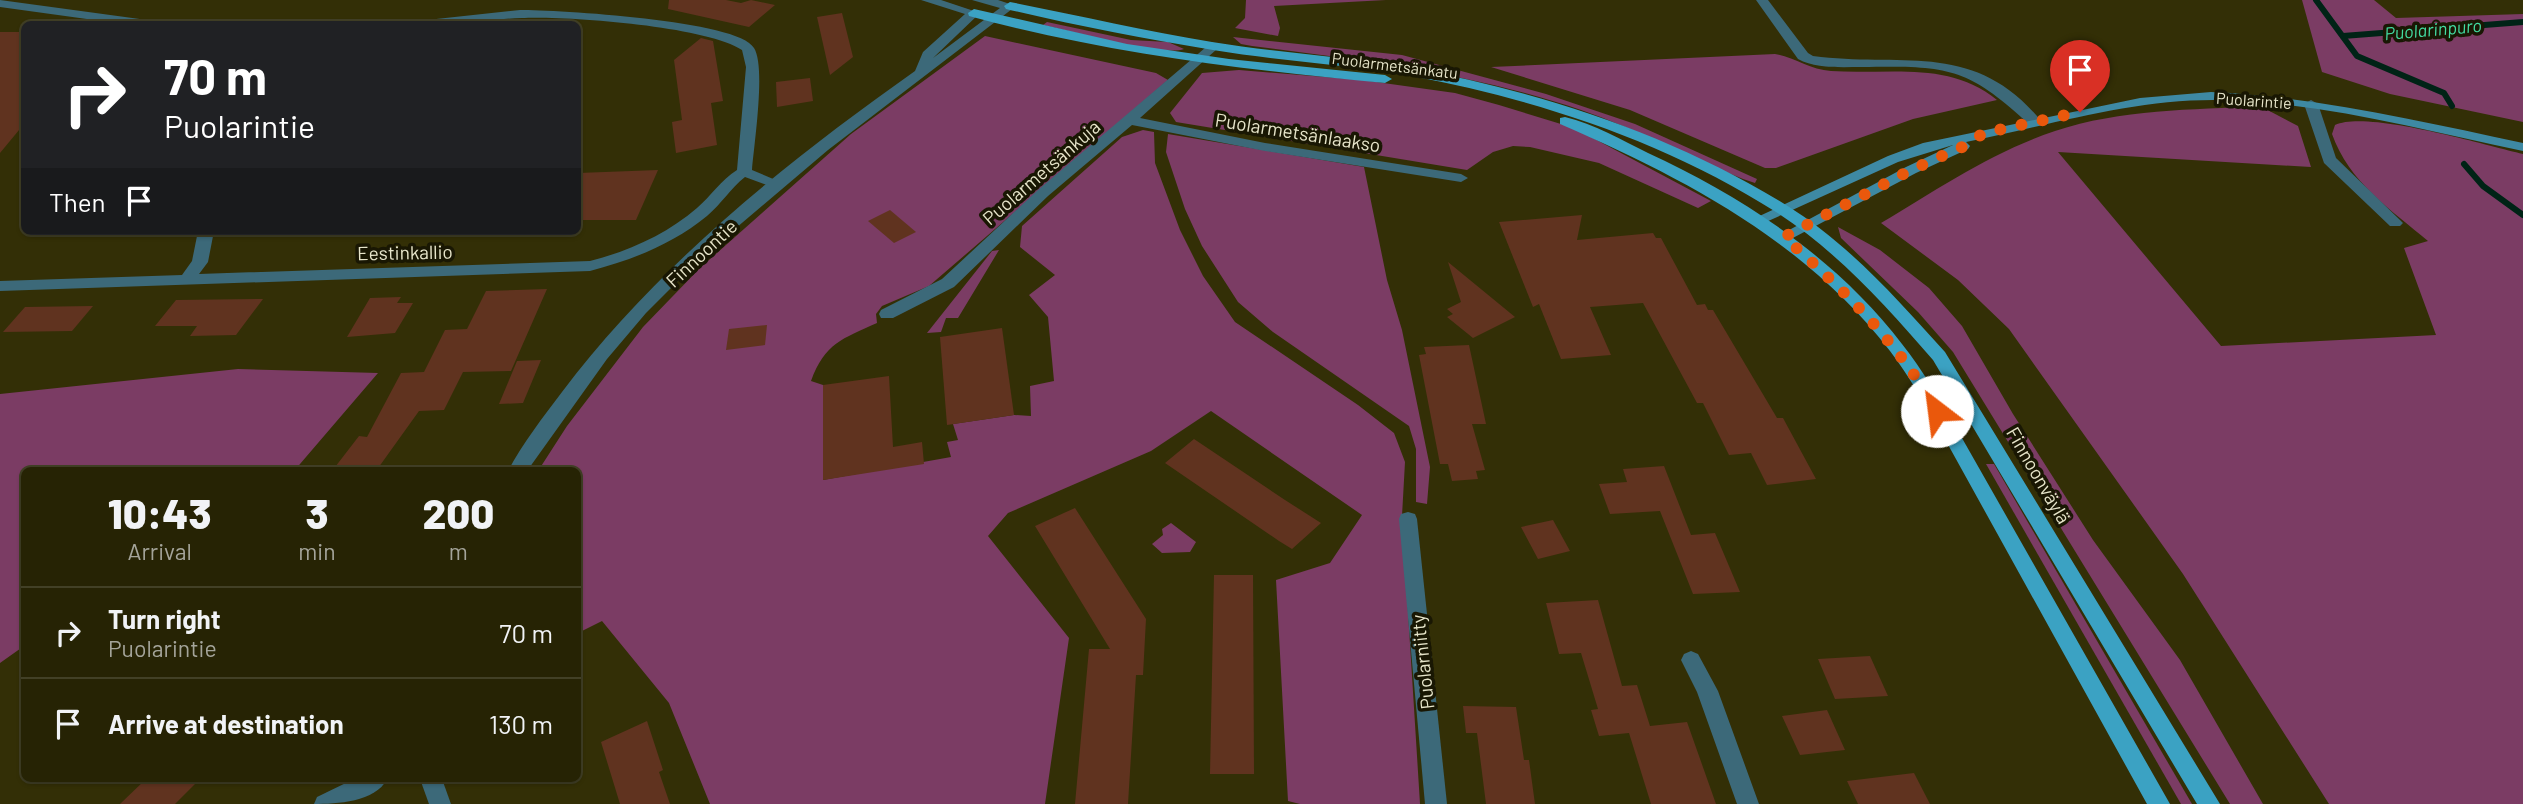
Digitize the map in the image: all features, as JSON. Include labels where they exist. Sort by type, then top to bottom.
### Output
[{"type":"main road","name":"Puolarmetsänkatu","points":[[1013,3],[1212,46],[1411,72],[1549,105],[1651,141],[1782,209]]},
{"type":"main road","name":"Puolarmetsänkatu","points":[[982,4],[995,19],[1107,45],[1197,61],[1404,80],[1508,102],[1560,118],[1687,176],[1761,219],[1784,237]]},
{"type":"main road","name":"Puolarintie","points":[[1761,219],[1893,159],[1984,133],[2140,102],[2211,96],[2274,99],[2523,147]]},
{"type":"main road","name":"Puolarintie","points":[[1784,237],[1984,133]]},
{"type":"main road","name":"Finnoonväylä","points":[[1782,209],[1806,226],[1883,293],[1939,356],[2209,804]]},
{"type":"main road","points":[[1784,237],[1852,298],[1886,335],[1917,377],[2160,804]]},
{"type":"street","points":[[927,0],[982,4]]},
{"type":"street","points":[[1762,0],[1803,56],[1810,60],[1951,68],[1974,75],[1998,89],[2035,122]]},
{"type":"street","points":[[0,3],[126,21]]},
{"type":"street","name":"Puolarmetsänkatu","points":[[982,4],[1013,3]]},
{"type":"street","name":"Finnoontie","points":[[520,467],[614,338],[677,274],[778,184],[921,71],[945,59],[1013,3]]},
{"type":"street","name":"Finnoontie","points":[[921,71],[928,55],[982,4]]},
{"type":"street","points":[[455,21],[520,14],[559,14],[687,28],[734,39],[748,48],[752,67],[744,172],[778,184]]},
{"type":"street","name":"Puolarmetsänkuja","points":[[887,314],[948,283],[1042,193],[1130,120],[1212,46]]},
{"type":"street","points":[[2311,104],[2329,160],[2395,223]]},
{"type":"street","name":"Puolarmetsänlaakso","points":[[1130,120],[1265,148],[1461,178]]},
{"type":"street","name":"Eestinkallio","points":[[0,286],[590,266],[640,253],[713,202],[730,180],[744,172]]},
{"type":"street","points":[[188,278],[200,262],[205,235]]},
{"type":"street","name":"Puolarniitty","points":[[1408,519],[1436,804]]},
{"type":"street","points":[[1691,660],[1706,691],[1748,804]]},
{"type":"street","points":[[325,804],[370,782]]},
{"type":"street","points":[[432,782],[440,804]]},
{"type":"shaded area","points":[[1246,0],[1386,0],[1274,6],[1280,28],[1278,36],[1235,28],[1245,18]]},
{"type":"shaded area","points":[[2302,0],[2374,0],[2396,18],[2523,14],[2523,122],[2390,94],[2322,72]]},
{"type":"shaded area","points":[[1047,22],[1131,40],[1168,42],[1184,49],[1173,51],[1137,47],[1043,25]]},
{"type":"shaded area","points":[[985,36],[1156,73],[1168,80],[929,286],[882,306],[876,314],[877,323],[844,338],[822,358],[811,381],[823,385],[823,480],[951,457],[947,442],[958,440],[953,424],[1014,415],[1031,416],[1030,386],[1054,381],[1048,317],[1029,295],[1055,275],[1020,247],[1022,226],[1122,137],[1143,130],[1154,132],[1155,163],[1180,230],[1203,276],[1235,322],[1358,405],[1394,433],[1405,462],[1402,516],[1420,804],[1300,804],[1288,801],[1276,580],[1330,563],[1362,515],[1211,411],[1151,451],[1008,513],[988,536],[1069,638],[1045,804],[710,804],[669,703],[602,621],[581,632],[581,467],[541,467],[567,426],[643,327],[700,268],[851,134]]},
{"type":"shaded area","points":[[1233,37],[1402,55],[1546,94],[1635,124],[1757,179],[1755,183],[1743,179],[1622,126],[1541,97],[1418,70],[1241,44]]},
{"type":"shaded area","points":[[1775,54],[1823,70],[1938,74],[1978,87],[1997,100],[1913,119],[1776,168],[1765,168],[1630,110],[1491,67]]},
{"type":"shaded area","points":[[1239,70],[1362,80],[1455,93],[1499,105],[1574,128],[1711,201],[1698,208],[1599,163],[1530,147],[1513,146],[1493,152],[1467,170],[1176,122],[1170,113],[1202,73]]},
{"type":"shaded area","points":[[2260,106],[2298,126],[2311,167],[2058,152],[2221,346],[2436,335],[2404,248],[2428,241],[2385,206],[2360,181],[2339,151],[2332,134],[2335,125],[2373,122],[2399,125],[2523,154],[2523,804],[2329,804],[2183,574],[2009,329],[1958,280],[1881,223],[1987,160],[2055,131],[2131,114]]},
{"type":"shaded area","points":[[1168,134],[1364,167],[1430,467],[1427,504],[1416,502],[1416,449],[1409,426],[1273,332],[1238,302],[1202,246],[1185,209],[1166,152]]},
{"type":"shaded area","points":[[1838,227],[1880,250],[1929,288],[1962,326],[2013,414],[2093,540],[2180,660],[2263,804],[2230,804],[1953,352],[1918,312],[1841,238]]},
{"type":"shaded area","points":[[999,250],[958,318],[946,318],[941,332],[927,333],[992,251]]},
{"type":"shaded area","points":[[238,369],[378,373],[297,467],[21,467],[21,648],[0,663],[0,394]]},
{"type":"shaded area","points":[[1986,464],[1994,464],[2192,804],[2181,804]]},
{"type":"shaded area","points":[[1171,523],[1196,542],[1190,552],[1162,553],[1152,544],[1163,535],[1162,529]]},
{"type":"building","points":[[669,0],[726,0],[741,3],[751,0],[775,5],[749,27],[668,9]]},
{"type":"building","points":[[842,13],[853,57],[830,75],[817,17]]},
{"type":"building","points":[[0,32],[21,32],[21,128],[0,153]]},
{"type":"building","points":[[701,38],[713,41],[723,101],[711,103],[717,145],[676,153],[672,122],[682,120],[674,60]]},
{"type":"building","points":[[810,78],[813,101],[777,107],[776,82]]},
{"type":"building","points":[[658,170],[636,220],[581,220],[581,173]]},
{"type":"building","points":[[890,210],[916,232],[894,243],[868,221]]},
{"type":"building","points":[[1582,215],[1577,240],[1653,233],[1656,238],[1661,238],[1697,305],[1705,304],[1708,310],[1713,310],[1777,418],[1783,418],[1816,479],[1767,485],[1751,453],[1729,455],[1703,403],[1697,403],[1643,303],[1590,307],[1611,355],[1561,359],[1539,304],[1533,307],[1499,222]]},
{"type":"building","points":[[1448,262],[1515,317],[1473,338],[1447,317],[1453,314],[1447,309],[1461,302]]},
{"type":"building","points":[[547,289],[511,371],[463,372],[444,410],[419,411],[379,467],[335,467],[359,436],[367,437],[401,373],[424,372],[445,330],[467,329],[486,291]]},
{"type":"building","points":[[401,297],[397,303],[413,303],[395,333],[347,337],[370,298]]},
{"type":"building","points":[[263,299],[236,335],[190,336],[197,326],[155,326],[176,300]]},
{"type":"building","points":[[93,306],[72,331],[3,332],[25,307]]},
{"type":"building","points":[[767,325],[765,345],[726,350],[729,329]]},
{"type":"building","points":[[1002,328],[1014,415],[947,425],[940,337]]},
{"type":"building","points":[[1469,345],[1486,424],[1472,424],[1485,470],[1476,471],[1478,479],[1452,481],[1448,464],[1440,464],[1419,355],[1426,354],[1424,347]]},
{"type":"building","points":[[541,360],[523,403],[499,404],[517,361]]},
{"type":"building","points":[[889,376],[893,447],[922,442],[924,464],[823,480],[823,385]]},
{"type":"building","points":[[1194,439],[1321,523],[1292,549],[1279,541],[1165,463]]},
{"type":"building","points":[[1664,466],[1691,535],[1715,533],[1740,592],[1693,594],[1660,511],[1610,514],[1599,484],[1627,482],[1623,469]]},
{"type":"building","points":[[1075,508],[1146,619],[1143,675],[1136,675],[1128,804],[1075,804],[1089,649],[1110,649],[1035,526]]},
{"type":"building","points":[[1553,520],[1570,551],[1538,559],[1521,527]]},
{"type":"building","points":[[1214,575],[1253,575],[1254,774],[1210,774]]},
{"type":"building","points":[[1598,600],[1622,686],[1637,685],[1650,726],[1687,722],[1716,804],[1651,804],[1629,733],[1599,736],[1591,710],[1598,709],[1581,653],[1559,654],[1546,603]]},
{"type":"building","points":[[1870,656],[1888,696],[1835,699],[1818,659]]},
{"type":"building","points":[[1463,706],[1516,707],[1524,760],[1529,760],[1535,804],[1486,804],[1477,733],[1466,733]]},
{"type":"building","points":[[1827,710],[1845,750],[1800,755],[1782,716]]},
{"type":"building","points":[[647,721],[663,770],[659,772],[670,804],[620,804],[601,742]]},
{"type":"building","points":[[1914,773],[1930,804],[1858,804],[1847,781]]},
{"type":"building","points":[[143,782],[197,782],[175,804],[120,804]]},
{"type":"waterway","points":[[2316,0],[2357,56],[2444,93],[2452,106]]},
{"type":"waterway","name":"Puolarinpuro","points":[[2343,36],[2523,22]]},
{"type":"waterway","points":[[2464,164],[2483,186],[2523,215]]},
{"type":"route","points":[[1937,411],[1917,377],[1886,335],[1852,298],[1784,237],[1911,170],[1962,147],[1984,133],[2080,112]]}]
